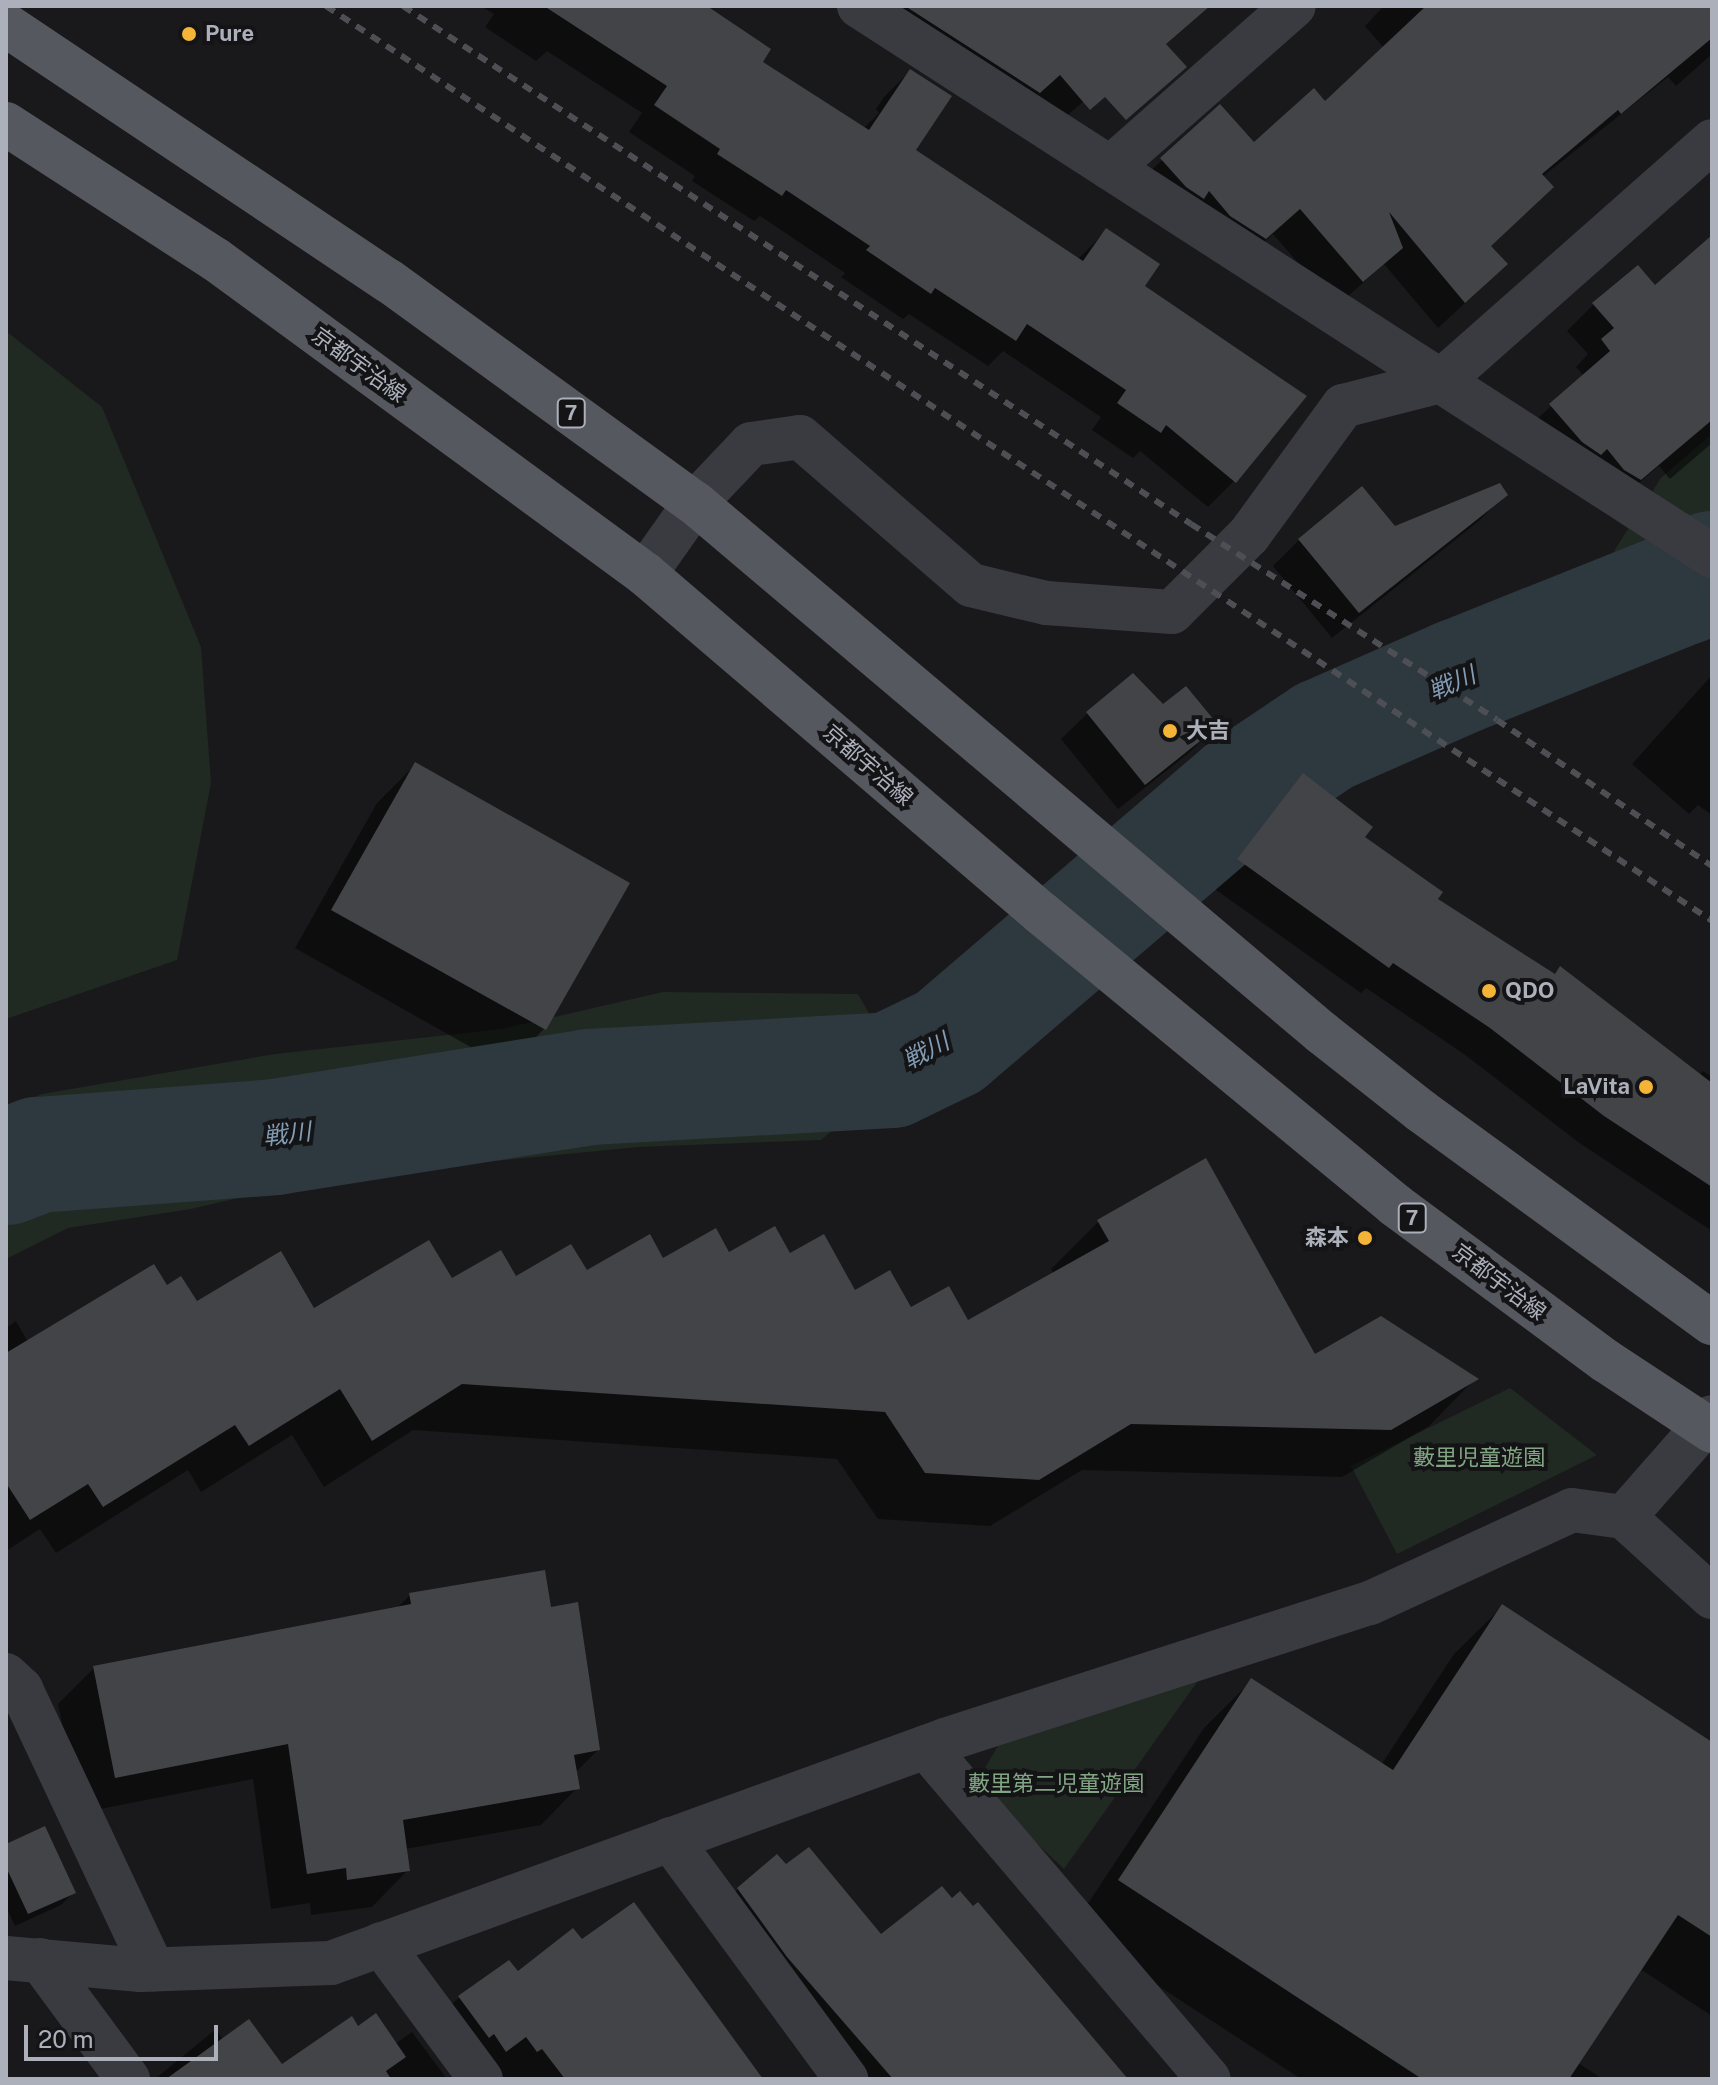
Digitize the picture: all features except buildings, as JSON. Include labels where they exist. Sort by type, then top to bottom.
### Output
[{"type":"main road","name":"7","points":[[6,25],[389,281],[695,503],[1104,845],[1322,1033],[1421,1111],[1712,1323]]},
{"type":"main road","name":"京都宇治線","points":[[6,124],[215,259],[645,574],[1127,986],[1395,1205],[1606,1361],[1710,1425]]},
{"type":"street","points":[[859,6],[1712,556]]},
{"type":"street","points":[[1110,168],[1294,6]]},
{"type":"street","points":[[645,574],[695,503],[751,444],[800,437],[971,585],[1046,603],[1172,612],[1249,535],[1343,406],[1441,381],[1712,141]]},
{"type":"street","points":[[1624,1517],[1710,1425]]},
{"type":"street","points":[[23,1959],[153,1970],[331,1963],[926,1747],[1370,1603],[1572,1510],[1624,1517],[1712,1597]]},
{"type":"street","points":[[6,1675],[21,1689],[153,1970]]},
{"type":"street","points":[[926,1747],[1209,2079]]},
{"type":"street","points":[[670,1839],[846,2079]]},
{"type":"street","points":[[381,1944],[481,2079]]},
{"type":"street","points":[[23,1959],[128,2079]]},
{"type":"green space","points":[[6,331],[102,407],[201,647],[211,783],[177,960],[6,1019]]},
{"type":"green space","points":[[1712,434],[1712,597],[1689,606],[1614,551],[1661,478]]},
{"type":"green space","points":[[663,992],[858,994],[890,1050],[867,1101],[821,1140],[638,1147],[323,1178],[191,1209],[68,1228],[6,1259],[6,1110],[42,1094],[275,1054],[502,1029]]},
{"type":"green space","name":"藪里児童遊園","points":[[1510,1388],[1597,1455],[1397,1554],[1351,1466]]},
{"type":"green space","name":"藪里第二児童遊園","points":[[1207,1668],[1064,1869],[975,1785],[999,1744]]},
{"type":"waterway","name":"戦川","points":[[6,1167],[38,1155],[275,1137],[589,1087],[891,1070],[949,1042],[1242,791],[1324,736],[1458,677],[1686,586],[1712,569]]},
{"type":"railway","points":[[326,6],[1712,921]]},
{"type":"railway","points":[[403,6],[1191,524],[1497,720],[1712,866]]},
{"type":"place","name":"Pure","points":[[189,34]]},
{"type":"place","name":"大吉","points":[[1170,731]]},
{"type":"place","name":"QDO","points":[[1489,991]]},
{"type":"place","name":"LaVita","points":[[1646,1087]]},
{"type":"place","name":"森本","points":[[1365,1238]]}]
